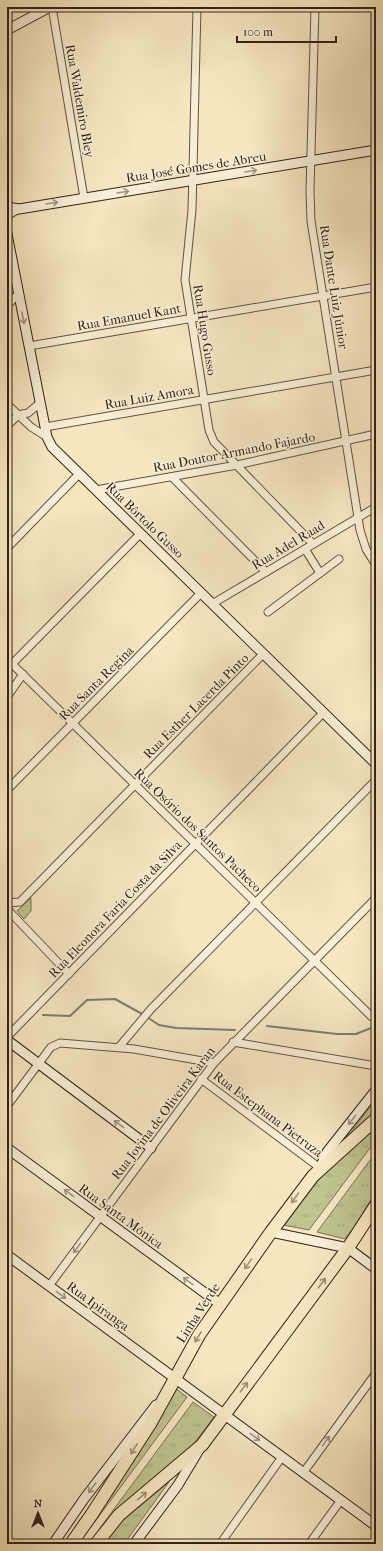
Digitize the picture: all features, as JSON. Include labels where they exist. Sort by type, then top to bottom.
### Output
[{"type":"highway","name":"Linha Verde","points":[[71,1544],[131,1455],[161,1405],[174,1378],[199,1335],[271,1232],[320,1168],[376,1119]]},
{"type":"highway","points":[[96,1544],[119,1516],[202,1445],[348,1248],[376,1206]]},
{"type":"main road","points":[[7,30],[51,7]]},
{"type":"main road","name":"Rua José Gomes de Abreu","points":[[7,207],[19,208],[84,198],[376,150]]},
{"type":"main road","name":"Rua Bôrtolo Gusso","points":[[7,237],[47,437],[52,447],[376,764]]},
{"type":"main road","points":[[7,1040],[151,1148]]},
{"type":"main road","points":[[320,1168],[327,1152],[376,1090]]},
{"type":"main road","name":"Rua Santa Mônica","points":[[7,1148],[220,1304]]},
{"type":"main road","points":[[271,1232],[348,1248],[376,1269]]},
{"type":"main road","name":"Rua Ipiranga","points":[[7,1255],[376,1526]]},
{"type":"main road","points":[[53,1544],[167,1391]]},
{"type":"main road","points":[[134,1544],[178,1485],[202,1445]]},
{"type":"street","name":"Rua Waldemiro Bley","points":[[51,7],[84,198]]},
{"type":"street","name":"Rua Hugo Gusso","points":[[197,7],[193,180],[191,225],[185,280],[211,436],[214,442],[313,544]]},
{"type":"street","name":"Rua Dante Luiz Júnior","points":[[315,7],[310,161],[311,221],[362,539],[376,565]]},
{"type":"street","points":[[7,219],[10,214],[19,208]]},
{"type":"street","name":"Rua Emanuel Kant","points":[[29,346],[376,287]]},
{"type":"street","points":[[7,306],[18,294]]},
{"type":"street","name":"Rua Luiz Amora","points":[[45,427],[376,370]]},
{"type":"street","points":[[7,426],[18,415],[28,413],[40,403]]},
{"type":"street","points":[[7,404],[35,431],[47,437]]},
{"type":"street","name":"Rua Doutor Armando Fajardo","points":[[96,490],[237,465],[376,434]]},
{"type":"street","points":[[7,548],[79,474]]},
{"type":"street","points":[[172,477],[266,572]]},
{"type":"street","name":"Rua Adel Raad","points":[[212,604],[376,507]]},
{"type":"street","points":[[10,662],[140,534]]},
{"type":"street","points":[[305,549],[320,572]]},
{"type":"street","points":[[268,612],[320,572],[339,560]]},
{"type":"street","name":"Rua Santa Regina","points":[[7,790],[201,593]]},
{"type":"street","name":"Rua Esther Lacerda Pinto","points":[[7,903],[20,902],[263,654]]},
{"type":"street","name":"Rua Osório dos Santos Pacheco","points":[[10,662],[372,1017]]},
{"type":"street","points":[[7,697],[23,674]]},
{"type":"street","name":"Rua Eleonora Faria Costa da Silva","points":[[7,1037],[324,713]]},
{"type":"street","points":[[119,1047],[151,1009],[376,780]]},
{"type":"street","name":"Rua Jovina de Oliveira Karan","points":[[49,1286],[214,1062],[376,898]]},
{"type":"street","points":[[7,909],[69,974]]},
{"type":"street","points":[[233,1042],[376,1066]]},
{"type":"street","points":[[7,1106],[51,1047],[60,1043],[119,1047],[214,1062]]},
{"type":"street","name":"Rua Estephana Pietruza","points":[[201,1079],[320,1168]]},
{"type":"street","points":[[303,1473],[376,1373]]},
{"type":"street","points":[[220,1544],[282,1457]]},
{"type":"street","points":[[309,1544],[341,1500]]},
{"type":"green space","points":[[31,898],[31,911],[24,919],[17,911]]},
{"type":"green space","points":[[376,1099],[376,1111],[334,1148],[350,1130],[355,1127]]},
{"type":"green space","points":[[376,1126],[376,1140],[309,1230],[283,1225],[317,1179]]},
{"type":"green space","points":[[376,1152],[376,1191],[345,1239],[317,1232]]},
{"type":"green space","points":[[175,1388],[187,1397],[94,1523],[93,1522],[130,1467]]},
{"type":"green space","points":[[193,1402],[214,1417],[193,1445],[179,1459],[102,1529],[100,1528]]},
{"type":"green space","points":[[169,1482],[124,1544],[104,1544],[121,1522]]},
{"type":"waterway","points":[[7,986],[9,990]]},
{"type":"waterway","points":[[43,1015],[70,1016],[87,1000],[115,999],[144,1015]]},
{"type":"waterway","points":[[147,1017],[159,1025],[176,1028],[235,1030]]},
{"type":"waterway","points":[[267,1026],[337,1034],[356,1034],[376,1026]]}]
